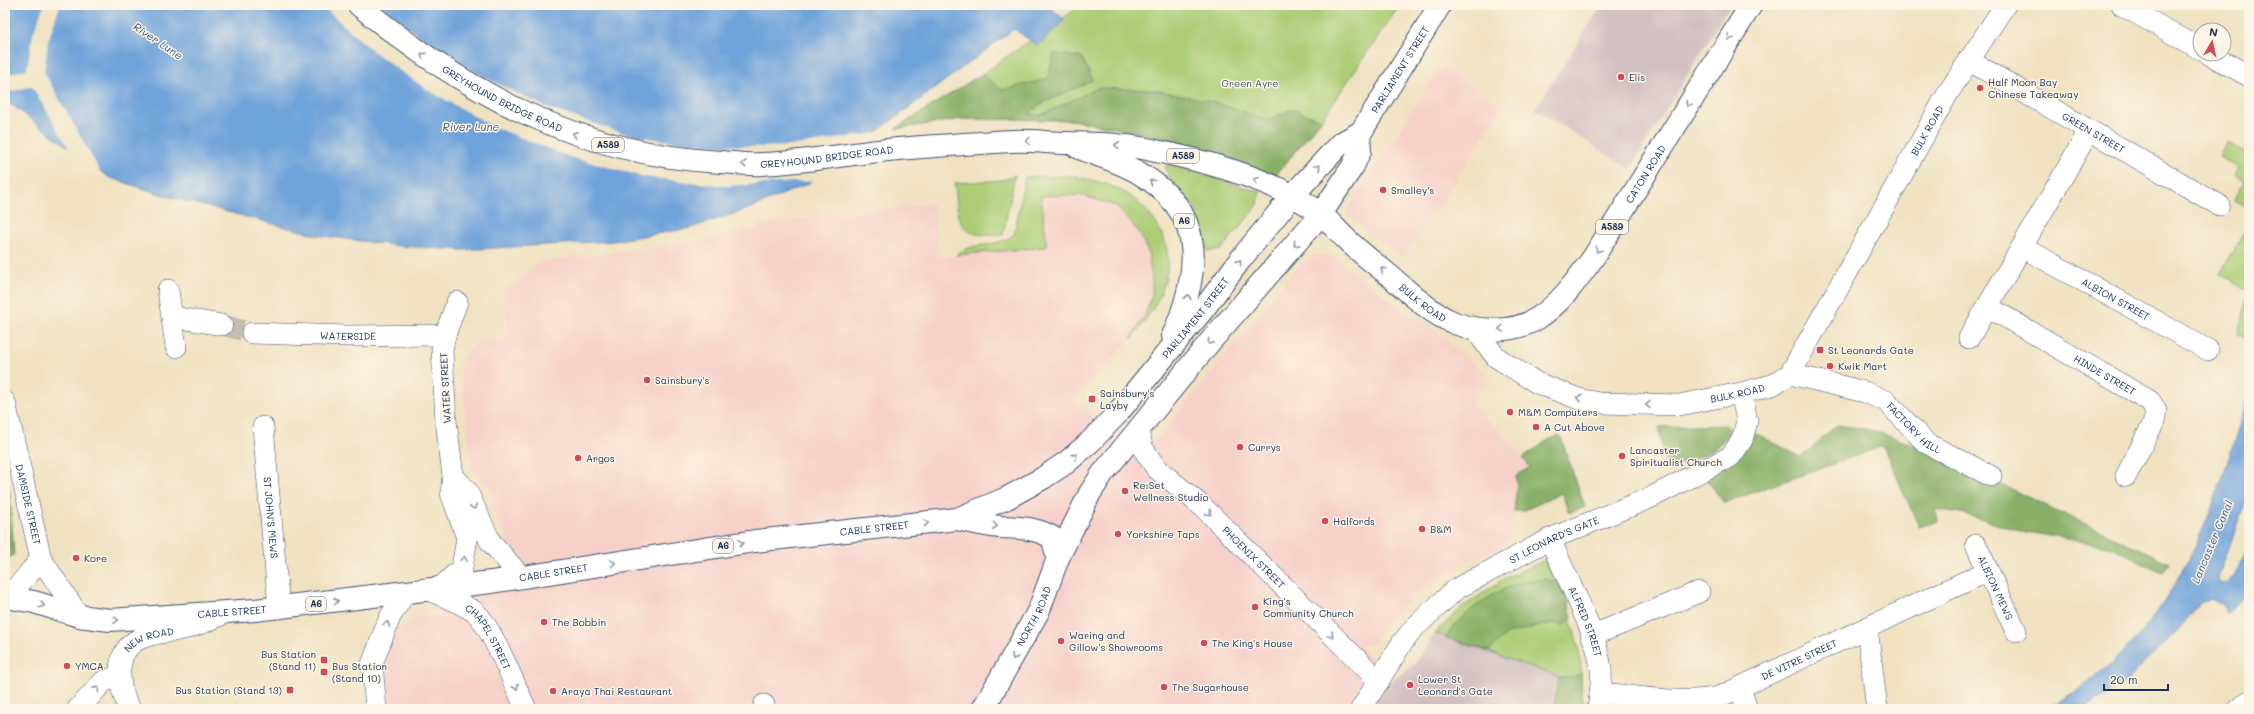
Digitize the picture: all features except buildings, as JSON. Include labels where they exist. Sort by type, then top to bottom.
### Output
[{"type":"main road","name":"GREYHOUND BRIDGE ROAD","points":[[358,5],[393,34],[445,70],[520,112],[612,146],[693,161],[760,165],[894,150],[1015,141],[1106,143],[1188,157],[1258,180],[1292,196],[1321,214]]},
{"type":"main road","name":"PARLIAMENT STREET","points":[[1021,491],[1067,462],[1090,442],[1116,415],[1163,359],[1292,196],[1340,144],[1359,134],[1440,5]]},
{"type":"main road","name":"CATON ROAD","points":[[1474,328],[1501,329],[1521,326],[1537,319],[1570,289],[1593,258],[1751,5]]},
{"type":"main road","points":[[1139,429],[1209,343],[1321,214],[1360,151],[1359,134]]},
{"type":"main road","name":"A6","points":[[1067,143],[1138,172],[1155,184],[1170,197],[1181,214],[1190,233],[1194,255],[1192,280],[1186,306],[1163,359]]},
{"type":"main road","name":"BULK ROAD","points":[[1321,214],[1346,239],[1418,299],[1446,320],[1474,328]]},
{"type":"main road","name":"NORTH ROAD","points":[[983,709],[1039,610],[1058,558],[1103,473],[1139,429]]},
{"type":"main road","name":"CABLE STREET","points":[[79,616],[120,620],[279,608],[521,577],[755,541],[957,519],[1021,491]]},
{"type":"main road","name":"A6","points":[[957,519],[1000,527],[1036,529],[1052,537],[1058,558]]},
{"type":"main road","name":"A6","points":[[5,597],[34,602],[79,616]]},
{"type":"street","name":"BULK ROAD","points":[[1474,328],[1500,360],[1537,383],[1579,399],[1617,405],[1679,405],[1741,393],[1772,385],[1790,374],[1885,202],[1968,60],[2004,5]]},
{"type":"street","points":[[2122,5],[2192,44]]},
{"type":"street","name":"GREEN STREET","points":[[1968,60],[2219,205]]},
{"type":"street","points":[[2224,62],[2249,76]]},
{"type":"street","points":[[1969,338],[2089,131]]},
{"type":"street","name":"ALBION STREET","points":[[2022,248],[2208,350]]},
{"type":"street","points":[[168,290],[176,347]]},
{"type":"street","name":"WATER STREET","points":[[376,709],[372,664],[390,617],[423,590],[462,568],[467,538],[451,493],[453,476],[442,366],[445,335],[457,302]]},
{"type":"street","name":"HINDE STREET","points":[[1988,307],[2150,401],[2156,410],[2154,422],[2126,476]]},
{"type":"street","points":[[173,317],[222,325]]},
{"type":"street","name":"WATERSIDE","points":[[252,333],[348,336],[445,335]]},
{"type":"street","name":"FACTORY HILL","points":[[1790,374],[1865,392],[1886,401],[1926,443],[1991,476]]},
{"type":"street","name":"ST LEONARD'S GATE","points":[[1361,709],[1402,643],[1414,628],[1456,589],[1550,539],[1652,497],[1731,456],[1742,440],[1746,421],[1741,393]]},
{"type":"street","name":"DAMSIDE STREET","points":[[5,402],[41,559],[79,616]]},
{"type":"street","name":"ST JOHN'S MEWS","points":[[263,427],[279,608]]},
{"type":"street","name":"PHOENIX STREET","points":[[1139,429],[1142,447],[1156,468],[1203,507],[1379,681]]},
{"type":"street","points":[[453,476],[467,491],[490,541],[521,577]]},
{"type":"street","name":"ALFRED STREET","points":[[1550,539],[1592,636],[1601,670],[1599,701]]},
{"type":"street","name":"ALBION MEWS","points":[[1976,545],[2016,631]]},
{"type":"street","name":"DAMSIDE STREET","points":[[5,597],[18,589],[27,574],[41,559]]},
{"type":"street","name":"DE VITRE STREET","points":[[1599,701],[1701,700],[1740,688],[1988,571]]},
{"type":"street","name":"CHAPEL STREET","points":[[423,590],[459,603],[477,614],[486,626],[526,709]]},
{"type":"street","points":[[1592,636],[1699,592]]},
{"type":"street","name":"NEW ROAD","points":[[119,676],[124,656],[138,639],[187,628],[227,612]]},
{"type":"street","points":[[1867,628],[1877,709]]},
{"type":"street","points":[[78,709],[104,681],[119,676],[120,687],[130,709]]},
{"type":"street","points":[[1740,688],[1747,709]]},
{"type":"street","points":[[2239,709],[2249,701]]},
{"type":"shaded area","name":"Elis","points":[[1602,5],[1730,5],[1630,169],[1535,109]]},
{"type":"shaded area","points":[[1442,66],[1502,108],[1437,209],[1402,258],[1347,214],[1347,210],[1385,155],[1407,118]]},
{"type":"shaded area","points":[[1081,195],[1116,206],[1139,232],[1148,252],[1152,278],[1152,295],[1145,315],[1131,339],[1072,400],[1148,450],[1300,264],[1316,255],[1332,256],[1339,260],[1402,310],[1432,328],[1493,380],[1473,399],[1472,406],[1503,433],[1530,467],[1506,546],[1476,557],[1418,590],[1390,619],[1371,644],[1360,646],[1393,680],[1369,709],[392,709],[391,694],[384,681],[384,675],[390,648],[395,635],[403,626],[414,619],[451,611],[473,593],[496,591],[508,538],[494,514],[491,487],[472,470],[460,364],[465,352],[472,346],[479,343],[509,339],[504,290],[541,262],[665,246],[753,230],[766,223],[933,203],[939,257],[1047,247],[1041,196]]},
{"type":"shaded area","points":[[1435,633],[1559,677],[1553,709],[1369,709],[1393,680],[1416,663]]},
{"type":"green space","name":"Green Ayre","points":[[1082,5],[1400,5],[1321,120],[1275,176],[1229,158],[1178,143],[1127,130],[1072,120],[961,119],[895,129],[982,74]]},
{"type":"green space","points":[[1054,53],[1082,58],[1093,80],[1039,105],[1030,114],[1041,115],[1098,88],[1154,90],[1210,101],[1268,120],[1292,109],[1321,120],[1275,176],[1229,158],[1178,143],[1127,130],[1072,120],[961,119],[895,129],[982,74],[1002,90],[1047,79]]},
{"type":"green space","points":[[2228,142],[2249,154],[2249,208],[2234,200],[2245,181],[2235,176],[2239,168],[2219,157]]},
{"type":"green space","points":[[1170,164],[1260,192],[1258,205],[1221,250],[1207,251],[1203,232],[1194,207],[1169,177],[1165,167]]},
{"type":"green space","points":[[1015,175],[1003,235],[976,234],[962,226],[957,209],[955,183],[1003,180]]},
{"type":"green space","points":[[1075,176],[1106,184],[1131,196],[1149,214],[1160,230],[1166,247],[1168,263],[1166,279],[1160,295],[1152,310],[1131,339],[1145,315],[1152,295],[1152,278],[1148,252],[1139,232],[1116,206],[1081,195],[1041,196],[1047,247],[956,255],[969,248],[999,242],[1014,235],[1025,177]]},
{"type":"green space","points":[[2249,224],[2249,291],[2220,273]]},
{"type":"green space","points":[[2249,291],[2249,330],[2247,339],[2238,334]]},
{"type":"green space","points":[[1726,425],[1730,432],[1718,446],[1686,463],[1668,469],[1662,447],[1659,427]]},
{"type":"green space","points":[[1837,425],[1871,430],[1923,448],[2169,563],[2163,573],[2112,547],[2016,530],[1960,513],[1935,509],[1938,521],[1919,527],[1883,446],[1724,503],[1705,477],[1751,431],[1801,457]]},
{"type":"green space","points":[[1560,435],[1585,507],[1569,513],[1562,493],[1523,511],[1514,511],[1517,486],[1516,476],[1530,467],[1523,458],[1548,440]]},
{"type":"green space","points":[[5,473],[10,493],[14,555],[5,560]]},
{"type":"green space","points":[[1545,560],[1574,630],[1578,644],[1581,674],[1570,678],[1559,677],[1435,633],[1463,607],[1503,579]]},
{"type":"green space","points":[[1545,579],[1558,583],[1569,604],[1572,618],[1564,625],[1552,623],[1507,634],[1489,651],[1446,638],[1460,619],[1481,602],[1516,584],[1528,580]]},
{"type":"green space","points":[[1581,674],[1583,709],[1553,709],[1559,677],[1570,678]]},
{"type":"water","name":"River Lune","points":[[5,5],[1051,5],[1050,7],[1065,20],[1038,46],[1014,29],[807,184],[751,208],[691,228],[613,241],[461,250],[400,246],[316,235],[166,196],[108,177],[12,105],[5,103]]},
{"type":"water","name":"Lancaster Canal","points":[[2249,393],[2249,492],[2218,578],[2219,583],[2227,584],[2235,575],[2249,546],[2249,592],[2226,614],[2223,606],[2211,599],[2200,603],[2179,629],[2124,683],[2084,709],[2046,709],[2090,680],[2127,648],[2157,612],[2181,574],[2201,532],[2219,488]]},
{"type":"pier","points":[[44,5],[60,5],[48,41],[44,72],[101,173],[108,177],[107,178],[71,152],[32,86],[5,93],[5,75],[27,69],[33,34]]},
{"type":"pier","points":[[321,5],[380,5],[419,36],[476,73],[552,110],[629,135],[689,144],[762,147],[790,146],[877,133],[814,181],[726,186],[645,177],[570,157],[494,127],[428,90],[396,68],[367,46]]},
{"type":"tunnel","points":[[222,325],[252,333]]},
{"type":"place","name":"Elis","points":[[1621,77]]},
{"type":"place","name":"Half Moon Bay Chinese Takeaway","points":[[1980,88]]},
{"type":"place","name":"Smalley's","points":[[1383,190]]},
{"type":"place","name":"St Leonards Gate","points":[[1820,350]]},
{"type":"place","name":"Kwik Mart","points":[[1830,366]]},
{"type":"place","name":"Sainsbury's","points":[[647,380]]},
{"type":"place","name":"Sainsbury's Layby","points":[[1092,399]]},
{"type":"place","name":"M&M Computers","points":[[1510,412]]},
{"type":"place","name":"A Cut Above","points":[[1536,427]]},
{"type":"place","name":"Currys","points":[[1240,447]]},
{"type":"place","name":"Lancaster Spiritualist Church","points":[[1622,456]]},
{"type":"place","name":"Argos","points":[[578,458]]},
{"type":"place","name":"Re:Set Wellness Studio","points":[[1125,491]]},
{"type":"place","name":"Halfords","points":[[1325,521]]},
{"type":"place","name":"B&M","points":[[1422,529]]},
{"type":"place","name":"Yorkshire Taps","points":[[1118,534]]},
{"type":"place","name":"Kore","points":[[76,558]]},
{"type":"place","name":"King's Community Church","points":[[1255,607]]},
{"type":"place","name":"The Bobbin","points":[[544,622]]},
{"type":"place","name":"Waring and Gillow's Showrooms","points":[[1061,641]]},
{"type":"place","name":"The King's House","points":[[1204,643]]},
{"type":"place","name":"Bus Station (Stand 11)","points":[[324,660]]},
{"type":"place","name":"YMCA","points":[[67,666]]},
{"type":"place","name":"Bus Station (Stand 10)","points":[[324,672]]},
{"type":"place","name":"Lower St Leonard's Gate","points":[[1410,685]]},
{"type":"place","name":"The Sugarhouse","points":[[1164,687]]},
{"type":"place","name":"Bus Station (Stand 13)","points":[[290,690]]},
{"type":"place","name":"Araya Thai Restaurant","points":[[553,691]]}]
